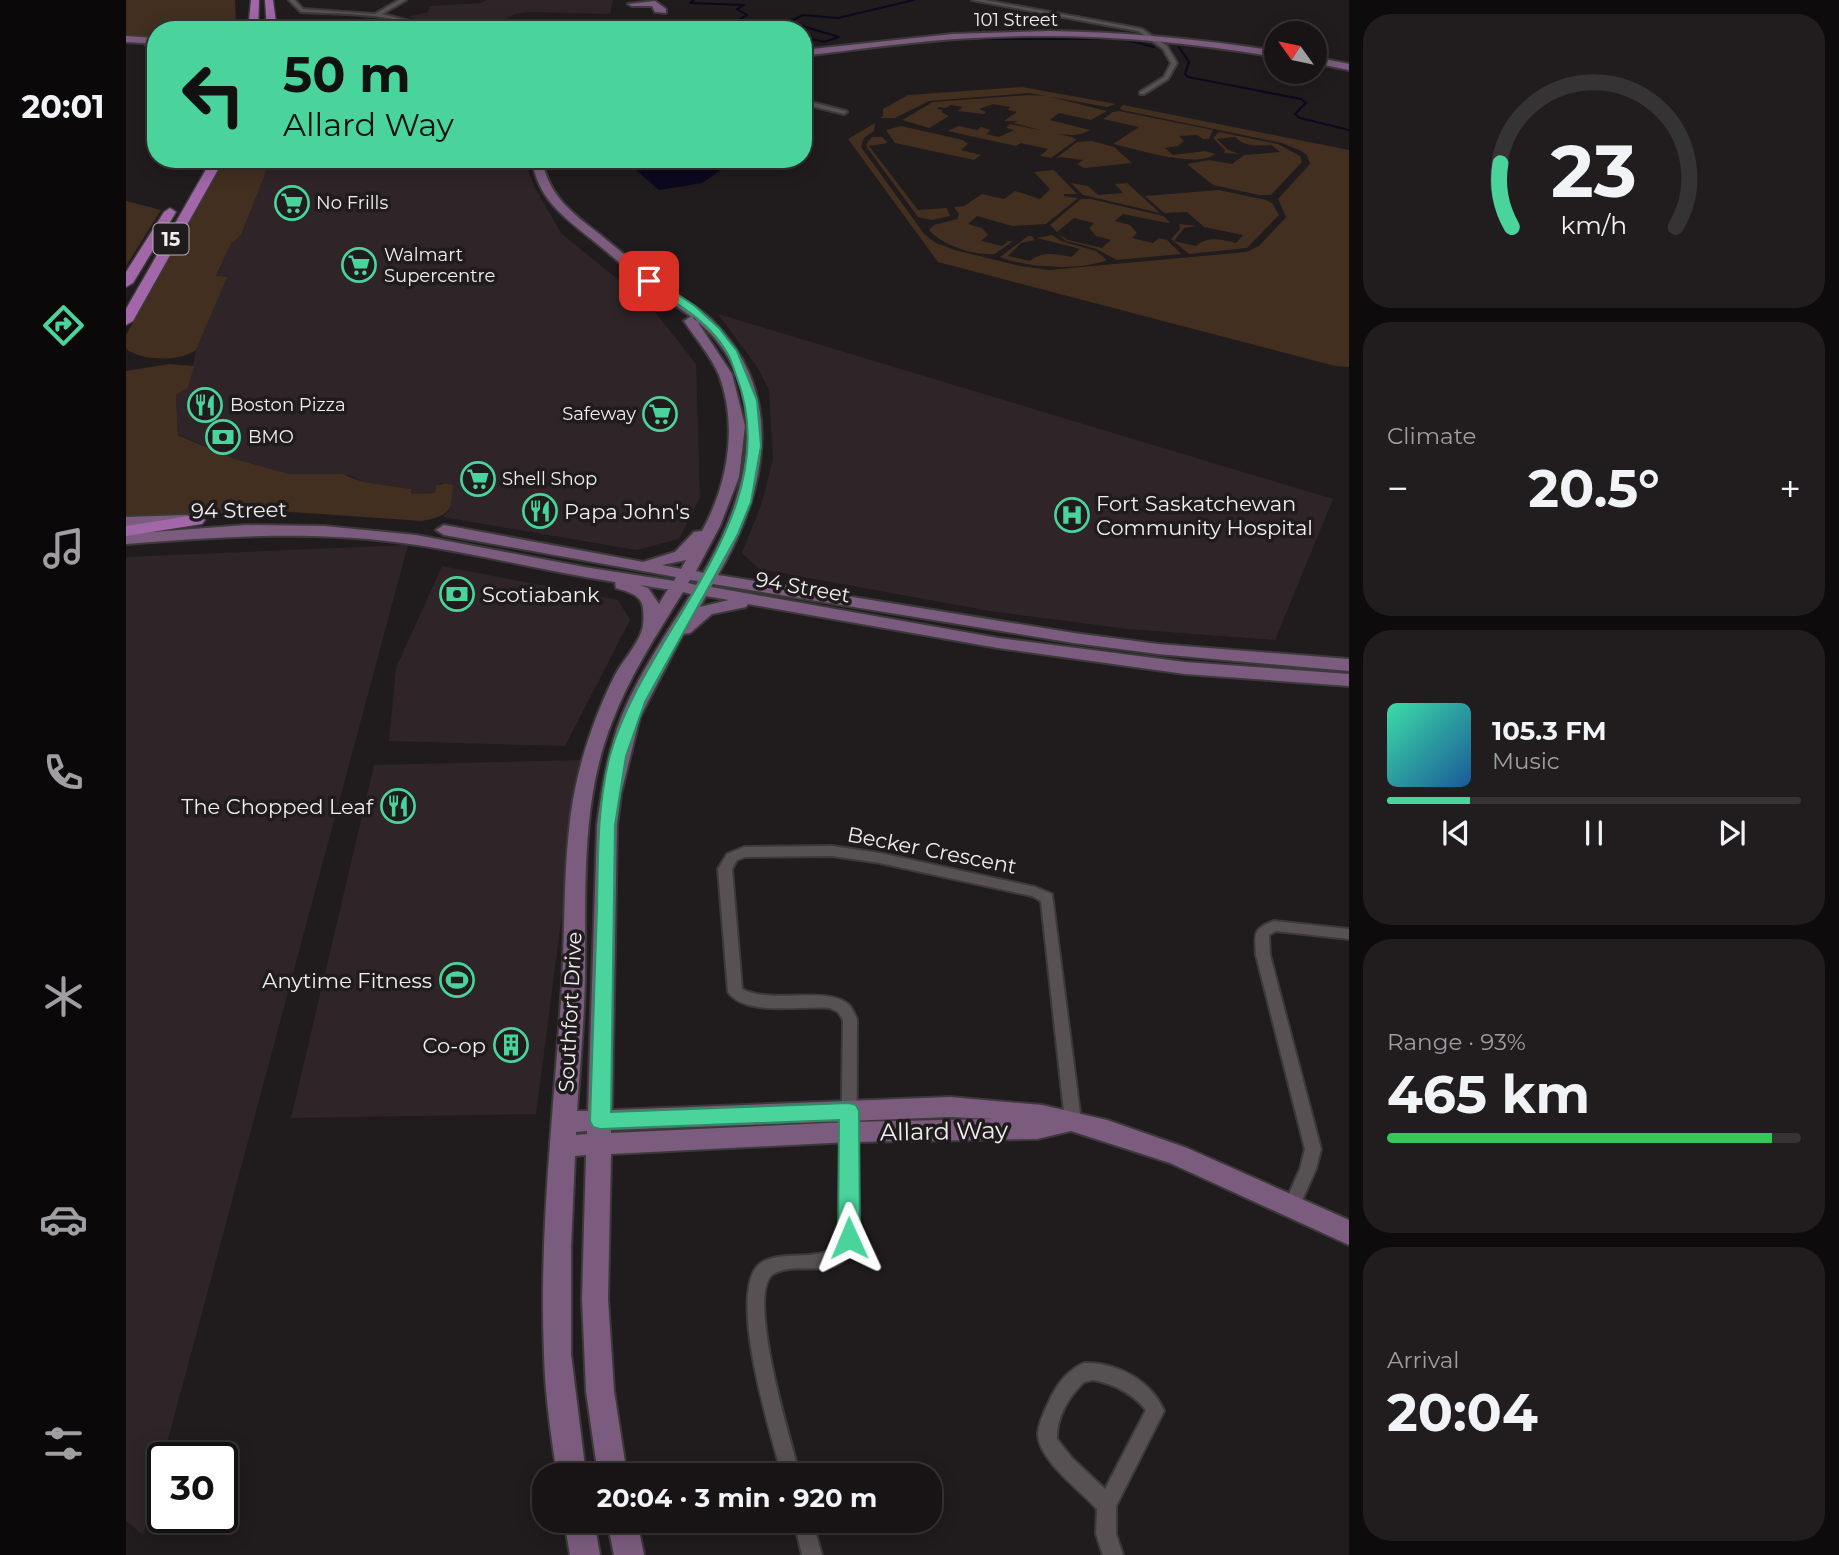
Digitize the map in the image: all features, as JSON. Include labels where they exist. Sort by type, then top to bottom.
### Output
[{"type":"main road","points":[[264,21],[269,0]]},
{"type":"main road","points":[[255,2],[261,21]]},
{"type":"main road","points":[[633,21],[632,2],[655,4],[658,10],[663,11]]},
{"type":"main road","name":"101 Street","points":[[812,53],[972,36],[1120,36],[1230,46],[1264,52]]},
{"type":"main road","points":[[126,41],[147,43]]},
{"type":"main road","points":[[1327,63],[1349,67]]},
{"type":"main road","name":"15","points":[[126,321],[213,168]]},
{"type":"main road","points":[[538,168],[540,180],[556,205],[669,296],[714,351],[722,366],[734,404],[737,446],[720,509],[681,556],[657,563],[626,563]]},
{"type":"main road","name":"15","points":[[126,284],[177,201]]},
{"type":"main road","name":"Southfort Drive","points":[[570,1463],[557,1338],[564,1134],[574,975],[573,932],[584,788],[592,753],[615,691],[704,584],[732,534],[745,502],[753,467],[755,423],[752,400],[737,359],[725,341],[691,308],[669,296]]},
{"type":"main road","name":"Southfort Drive","points":[[610,1463],[600,1391],[596,1329],[607,825],[613,779],[659,640],[684,580],[720,509]]},
{"type":"main road","name":"94 Street","points":[[126,522],[322,519],[425,528],[626,563],[704,584],[793,592],[1073,638],[1158,649],[1349,665]]},
{"type":"main road","points":[[126,531],[196,520]]},
{"type":"main road","name":"94 Street","points":[[126,539],[246,530],[324,531],[451,545],[584,572],[684,580]]},
{"type":"main road","points":[[732,534],[728,555],[736,569],[754,579],[793,592]]},
{"type":"main road","points":[[584,572],[626,585],[648,596],[659,640],[698,614],[730,604],[758,602]]},
{"type":"main road","name":"94 Street","points":[[704,584],[758,602],[998,643],[1117,660],[1349,680]]},
{"type":"main road","points":[[1073,1121],[1203,1166],[1349,1233]]},
{"type":"main road","name":"Allard Way","points":[[564,1134],[849,1122],[1037,1129],[1073,1121]]},
{"type":"main road","points":[[581,1533],[585,1555]]},
{"type":"main road","points":[[624,1533],[629,1555]]},
{"type":"street","points":[[375,16],[403,0]]},
{"type":"street","points":[[975,0],[1140,30],[1172,55],[1174,63],[1166,78],[1144,91]]},
{"type":"street","points":[[293,3],[321,13],[410,21]]},
{"type":"street","points":[[1120,36],[1134,34],[1140,30]]},
{"type":"street","points":[[812,104],[844,112]]},
{"type":"street","name":"Becker Crescent","points":[[849,1122],[850,1019],[845,1008],[826,1001],[760,1004],[742,998],[735,992],[725,869],[735,855],[744,852],[832,851],[893,861],[1035,892],[1047,898],[1073,1121]]},
{"type":"street","points":[[1293,1205],[1308,1170],[1313,1149],[1263,955],[1262,933],[1274,926],[1349,934]]},
{"type":"street","points":[[788,1463],[769,1389],[754,1306],[754,1291],[763,1271],[772,1265],[832,1259],[845,1251],[849,1238],[849,1122]]},
{"type":"street","points":[[1107,1505],[1056,1453],[1048,1441],[1048,1426],[1056,1408],[1076,1375],[1083,1372],[1095,1372],[1140,1390],[1150,1398],[1156,1411],[1107,1505],[1106,1534],[1113,1555]]},
{"type":"street","points":[[806,1533],[812,1555]]},
{"type":"shaded area","points":[[126,0],[235,0],[236,21],[147,21],[147,37],[126,36]]},
{"type":"shaded area","points":[[487,0],[613,0],[610,14],[530,12],[507,18],[511,21],[419,21],[408,17],[428,12],[430,6],[481,3]]},
{"type":"shaded area","points":[[364,18],[389,21],[358,21]]},
{"type":"shaded area","points":[[1022,87],[1116,104],[1107,107],[1029,93],[929,101],[895,118],[880,118],[883,116],[883,109],[908,95]]},
{"type":"shaded area","points":[[1047,96],[1107,111],[1091,120],[1059,113],[1050,120],[1090,130],[1073,135],[1012,123],[1018,121],[1004,121],[1017,112],[1008,110],[1010,107],[993,104],[979,109],[986,112],[984,114],[958,111],[963,107],[951,105],[946,108],[939,107],[937,109],[943,110],[941,112],[949,116],[929,128],[902,120],[933,102]]},
{"type":"shaded area","points":[[1123,105],[1349,150],[1349,367],[1335,366],[938,262],[848,139],[875,123],[874,131],[864,138],[861,147],[925,235],[936,243],[955,250],[1020,266],[1049,270],[1246,252],[1259,246],[1286,217],[1278,199],[1310,164],[1307,155],[1282,143],[1122,110],[1120,108]]},
{"type":"shaded area","points":[[1119,111],[1213,130],[1209,139],[1197,135],[1179,136],[1184,141],[1178,146],[1165,148],[1173,155],[1205,151],[1215,154],[1206,158],[1181,159],[1113,144],[1139,127],[1103,119]]},
{"type":"shaded area","points":[[1010,124],[1076,140],[1051,158],[1040,156],[1048,149],[1021,143],[1016,146],[947,131],[959,126],[977,130],[981,127],[991,130],[986,134],[999,137],[1014,130],[1006,128]]},
{"type":"shaded area","points":[[901,126],[963,140],[968,144],[961,150],[981,155],[974,160],[895,143],[886,130]]},
{"type":"shaded area","points":[[1219,132],[1278,144],[1300,156],[1302,162],[1271,195],[1213,185],[1187,164],[1209,160],[1232,164],[1244,155],[1280,152],[1271,145],[1247,144],[1235,137],[1217,139],[1228,150],[1240,154],[1224,153],[1225,150],[1213,138]]},
{"type":"shaded area","points":[[872,137],[882,137],[888,143],[869,146],[918,210],[947,208],[950,216],[932,220],[918,217],[868,149],[866,144]]},
{"type":"shaded area","points":[[1092,141],[1114,147],[1132,163],[1084,168],[1077,164],[1083,160],[1060,157],[1055,159],[1077,142]]},
{"type":"shaded area","points":[[220,168],[267,168],[241,235],[231,244],[216,276],[227,277],[196,350],[181,357],[141,356],[126,349],[126,335]]},
{"type":"shaded area","points":[[262,168],[528,168],[536,190],[561,233],[651,307],[696,364],[700,497],[679,539],[636,550],[443,517],[449,511],[449,483],[440,483],[435,493],[411,494],[411,489],[363,482],[350,475],[289,474],[235,459],[178,434],[176,395],[188,388],[196,350],[226,277],[216,277],[231,244],[241,235],[256,197]]},
{"type":"shaded area","points":[[637,168],[724,168],[702,183],[659,190],[637,171]]},
{"type":"shaded area","points":[[1054,170],[1077,194],[1064,196],[1078,198],[1046,224],[1012,226],[977,216],[968,224],[982,228],[988,235],[981,241],[1002,246],[1013,241],[995,254],[959,248],[929,230],[934,225],[957,219],[959,214],[954,207],[964,206],[982,194],[1004,199],[1015,191],[1040,199],[1050,189],[1034,172]]},
{"type":"shaded area","points":[[1071,183],[1088,186],[1098,195],[1123,193],[1115,184],[1127,183],[1160,213],[1083,195]]},
{"type":"shaded area","points":[[1219,190],[1266,200],[1272,203],[1279,215],[1247,248],[1189,254],[1171,239],[1180,229],[1179,224],[1197,226],[1184,228],[1174,241],[1196,246],[1210,240],[1236,243],[1243,235],[1204,227],[1187,212],[1164,213],[1145,196]]},
{"type":"shaded area","points":[[1081,199],[1163,216],[1170,222],[1123,214],[1115,221],[1130,225],[1137,233],[1132,238],[1153,243],[1159,238],[1167,240],[1181,254],[1117,260],[1094,248],[1066,241],[1058,234],[1068,240],[1102,248],[1111,240],[1096,236],[1089,228],[1094,223],[1074,218],[1057,232],[1050,225]]},
{"type":"shaded area","points":[[126,201],[161,210],[126,266]]},
{"type":"shaded area","points":[[1052,235],[1061,241],[1096,251],[1107,260],[1083,266],[1054,267],[1024,264],[1000,257],[1028,236],[1035,240],[1021,243],[1008,256],[1030,261],[1044,255],[1071,257],[1080,249],[1037,238]]},
{"type":"shaded area","name":"Fort Saskatchewan Community Hospital","points":[[718,314],[1333,499],[1275,640],[1128,629],[990,611],[759,569],[742,553],[761,505],[773,459],[769,390],[758,368]]},
{"type":"shaded area","points":[[169,364],[194,366],[188,388],[176,395],[178,435],[235,459],[289,474],[342,474],[363,482],[411,489],[411,494],[435,493],[436,486],[446,483],[453,485],[450,507],[438,517],[422,521],[276,511],[126,516],[126,371]]},
{"type":"shaded area","points":[[408,545],[167,1442],[147,1442],[147,1520],[143,1535],[126,1521],[126,557]]},
{"type":"shaded area","points":[[442,566],[618,600],[630,620],[565,746],[389,741],[396,668]]},
{"type":"shaded area","points":[[582,760],[536,1114],[291,1118],[374,765]]},
{"type":"waterway","points":[[694,0],[690,3],[744,5],[737,9],[747,15],[737,21]]},
{"type":"waterway","points":[[791,21],[803,15],[838,18],[914,0]]},
{"type":"waterway","points":[[812,29],[839,37],[824,42],[812,39]]},
{"type":"waterway","points":[[981,39],[1124,39],[1154,47]]},
{"type":"waterway","points":[[1179,47],[1189,62],[1185,74],[1188,77],[1301,99],[1306,103],[1295,114],[1300,118],[1349,130]]},
{"type":"place","name":"No Frills","points":[[292,203]]},
{"type":"place","name":"Walmart Supercentre","points":[[359,265]]},
{"type":"place","name":"Boston Pizza","points":[[205,405]]},
{"type":"place","name":"Safeway","points":[[660,414]]},
{"type":"place","name":"BMO","points":[[223,437]]},
{"type":"place","name":"Shell Shop","points":[[478,479]]},
{"type":"place","name":"Papa John's","points":[[540,511]]},
{"type":"place","name":"Fort Saskatchewan Community Hospital","points":[[1072,515]]},
{"type":"place","name":"Scotiabank","points":[[457,594]]},
{"type":"place","name":"The Chopped Leaf","points":[[398,806]]},
{"type":"place","name":"Anytime Fitness","points":[[457,980]]},
{"type":"place","name":"Co-op","points":[[511,1045]]},
{"type":"route","points":[[649,281],[691,308],[716,330],[732,351],[752,400],[755,446],[745,502],[732,534],[637,702],[618,756],[607,825],[600,1121],[849,1111],[849,1238]]}]
